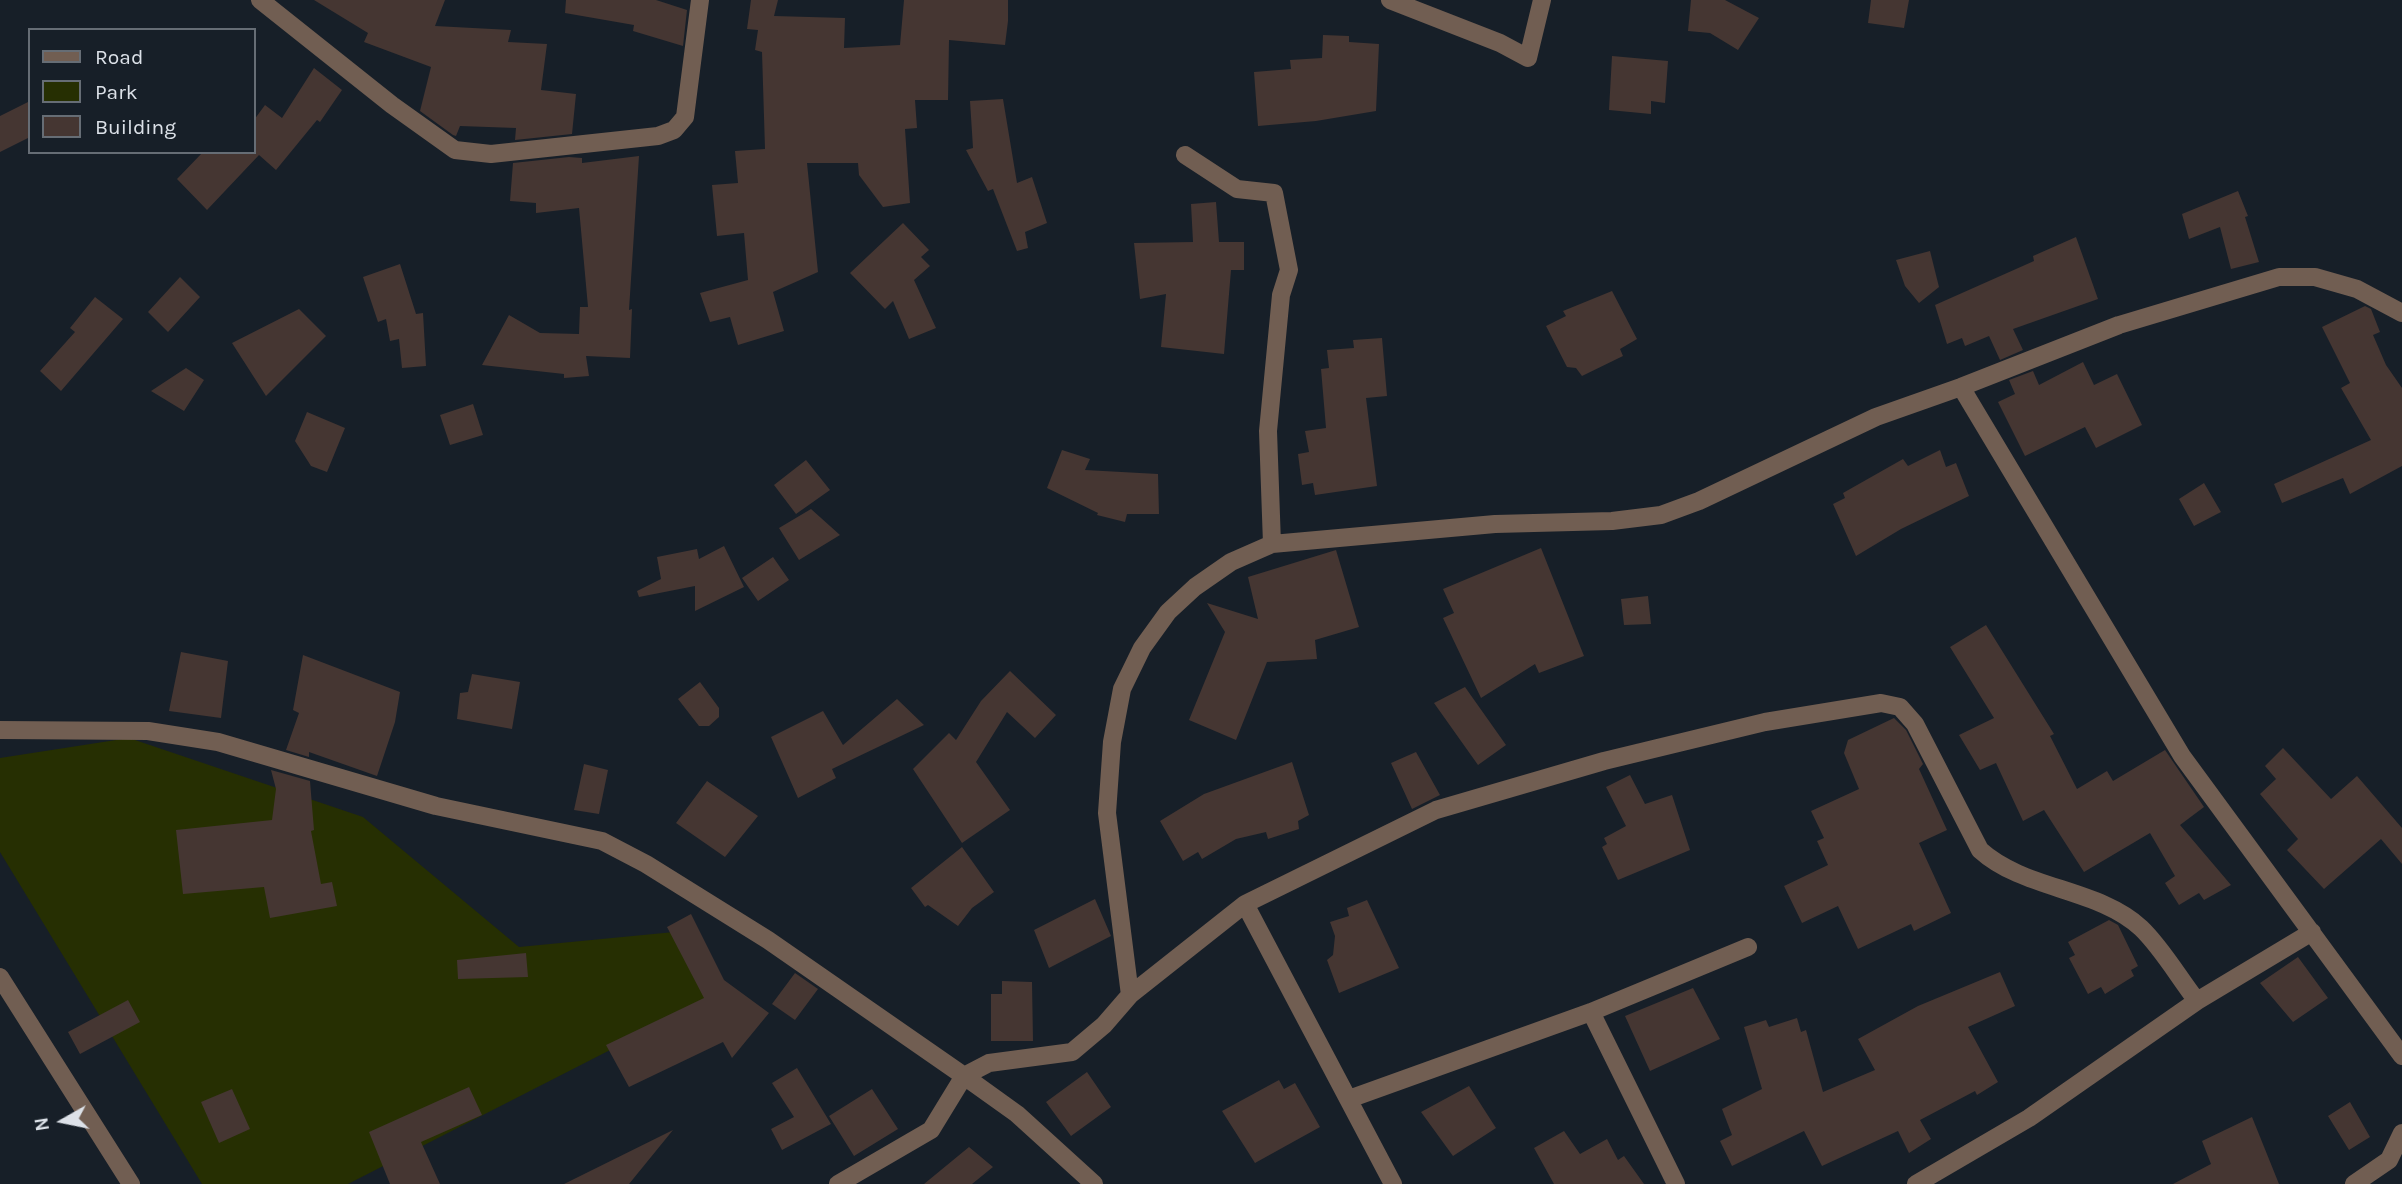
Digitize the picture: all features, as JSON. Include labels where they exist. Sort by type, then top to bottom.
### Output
[{"type":"street","points":[[260,0],[392,105],[455,150],[491,154],[659,136],[674,130],[685,117],[700,0]]},
{"type":"street","points":[[1390,0],[1500,43],[1528,58],[1542,0]]},
{"type":"street","points":[[1185,155],[1237,189],[1274,193],[1289,270],[1280,295],[1268,431],[1272,544]]},
{"type":"street","points":[[1130,995],[1107,813],[1112,742],[1122,688],[1142,648],[1168,612],[1195,587],[1231,562],[1272,544],[1495,524],[1612,521],[1661,515],[1699,502],[1876,417],[2119,325],[2279,277],[2315,277],[2347,286],[2402,313]]},
{"type":"street","points":[[1961,387],[2182,756],[2402,1056]]},
{"type":"street","points":[[838,1184],[932,1130],[964,1076],[989,1063],[1072,1052],[1104,1025],[1130,995],[1245,904],[1436,810],[1604,761],[1738,728],[1881,703],[1900,707],[1915,723],[1980,850],[1997,865],[2108,908],[2140,927],[2197,1001]]},
{"type":"street","points":[[0,730],[148,731],[218,742],[436,806],[602,841],[646,864],[768,940],[964,1076],[1017,1114],[1094,1184]]},
{"type":"street","points":[[1245,904],[1393,1184]]},
{"type":"street","points":[[1916,1184],[2029,1118],[2197,1001],[2312,932]]},
{"type":"street","points":[[1349,1099],[1591,1012],[1748,947]]},
{"type":"street","points":[[0,977],[131,1184]]},
{"type":"street","points":[[1591,1012],[1676,1184]]},
{"type":"street","points":[[2354,1184],[2389,1160],[2402,1133]]},
{"type":"green space","points":[[129,738],[363,817],[519,947],[695,930],[706,1001],[348,1184],[202,1184],[0,852],[0,758]]},
{"type":"building","points":[[314,0],[445,0],[435,26],[511,30],[508,42],[547,44],[541,90],[576,94],[572,134],[515,140],[516,128],[460,126],[456,136],[453,135],[420,111],[431,67],[364,42],[368,33]]},
{"type":"building","points":[[566,0],[656,0],[687,10],[683,46],[633,31],[634,25],[565,13]]},
{"type":"building","points":[[751,0],[778,0],[774,16],[845,18],[844,48],[900,45],[904,0],[1008,0],[1008,21],[1005,45],[949,40],[948,100],[915,100],[917,128],[905,129],[910,203],[883,207],[859,175],[858,163],[807,163],[818,272],[773,292],[784,331],[738,345],[730,317],[710,322],[700,293],[748,280],[744,233],[717,236],[712,185],[738,183],[735,151],[765,149],[762,52],[755,50],[758,30],[747,29]]},
{"type":"building","points":[[1691,0],[1725,0],[1759,18],[1738,50],[1710,33],[1688,31]]},
{"type":"building","points":[[1871,0],[1909,0],[1904,28],[1868,23]]},
{"type":"building","points":[[1323,35],[1349,36],[1349,42],[1379,44],[1376,111],[1316,121],[1258,126],[1254,72],[1291,69],[1290,60],[1322,58]]},
{"type":"building","points":[[1612,56],[1668,61],[1665,103],[1651,101],[1651,114],[1609,110]]},
{"type":"building","points":[[314,68],[342,90],[320,122],[317,120],[276,170],[259,155],[207,210],[177,179],[201,154],[256,154],[256,117],[265,105],[282,118]]},
{"type":"building","points":[[1003,99],[1017,183],[1032,177],[1047,223],[1025,232],[1028,248],[1017,251],[993,189],[988,191],[966,150],[973,148],[970,101]]},
{"type":"building","points":[[28,102],[28,138],[0,152],[0,116]]},
{"type":"building","points":[[639,156],[629,310],[632,309],[630,358],[586,356],[589,376],[564,378],[564,374],[482,365],[509,315],[540,333],[579,334],[580,307],[588,307],[579,208],[536,213],[536,203],[510,201],[513,163],[569,157],[582,158],[582,163]]},
{"type":"building","points":[[2238,191],[2248,216],[2245,217],[2259,262],[2231,269],[2220,227],[2189,239],[2182,214]]},
{"type":"building","points":[[1216,202],[1219,242],[1244,242],[1244,270],[1231,270],[1224,354],[1161,347],[1166,294],[1140,299],[1134,243],[1193,242],[1191,204]]},
{"type":"building","points":[[903,223],[929,250],[921,257],[930,266],[914,280],[936,328],[909,339],[893,301],[885,309],[850,273]]},
{"type":"building","points":[[2076,237],[2098,299],[2013,329],[2023,350],[2000,360],[1989,336],[1965,346],[1962,338],[1947,344],[1935,305],[2034,261],[2033,256]]},
{"type":"building","points":[[1930,251],[1939,287],[1919,303],[1905,286],[1896,260]]},
{"type":"building","points":[[400,264],[416,314],[423,313],[426,366],[402,368],[399,339],[390,341],[386,319],[378,322],[363,277]]},
{"type":"building","points":[[180,277],[200,297],[168,332],[148,312]]},
{"type":"building","points":[[1612,291],[1637,339],[1620,349],[1623,356],[1582,376],[1576,368],[1567,367],[1546,326],[1566,316],[1563,311]]},
{"type":"building","points":[[95,297],[123,319],[61,391],[40,371],[75,332],[70,328]]},
{"type":"building","points":[[2365,306],[2371,309],[2380,332],[2373,335],[2386,365],[2402,388],[2402,466],[2350,494],[2343,478],[2282,503],[2274,484],[2371,440],[2341,388],[2350,383],[2322,327]]},
{"type":"building","points":[[299,309],[326,336],[266,396],[232,343]]},
{"type":"building","points":[[1382,338],[1387,396],[1366,398],[1377,486],[1315,495],[1313,483],[1302,485],[1298,454],[1309,452],[1305,431],[1326,428],[1321,369],[1329,368],[1327,350],[1354,348],[1353,340]]},
{"type":"building","points":[[2083,362],[2094,385],[2117,374],[2142,425],[2096,448],[2085,427],[2025,456],[1998,402],[2015,394],[2009,380],[2033,371],[2039,385]]},
{"type":"building","points":[[186,368],[204,380],[184,411],[151,391]]},
{"type":"building","points":[[473,404],[483,435],[450,445],[440,415]]},
{"type":"building","points":[[307,412],[345,428],[327,472],[311,466],[295,441]]},
{"type":"building","points":[[1062,450],[1090,459],[1085,470],[1158,474],[1159,514],[1127,514],[1125,522],[1097,515],[1098,513],[1047,488]]},
{"type":"building","points":[[1940,450],[1946,467],[1956,463],[1969,496],[1901,529],[1856,556],[1833,504],[1845,498],[1843,493],[1903,459],[1908,466]]},
{"type":"building","points":[[806,460],[830,490],[796,514],[774,485]]},
{"type":"building","points":[[2204,483],[2221,512],[2194,526],[2179,499]]},
{"type":"building","points":[[811,509],[840,535],[799,560],[779,528]]},
{"type":"building","points":[[724,546],[744,587],[695,611],[695,586],[639,597],[637,591],[661,579],[657,557],[697,549],[699,559]]},
{"type":"building","points":[[1541,548],[1584,656],[1539,673],[1535,664],[1481,698],[1443,618],[1454,613],[1443,589]]},
{"type":"building","points":[[1336,550],[1359,627],[1315,640],[1317,659],[1267,662],[1236,740],[1189,720],[1225,632],[1207,603],[1258,619],[1248,577]]},
{"type":"building","points":[[773,557],[789,580],[758,601],[742,578]]},
{"type":"building","points":[[1648,596],[1651,624],[1624,625],[1621,599]]},
{"type":"building","points":[[1986,625],[2054,734],[2050,736],[2077,789],[2107,771],[2113,781],[2165,750],[2204,807],[2180,825],[2231,885],[2204,900],[2199,893],[2179,905],[2165,883],[2175,876],[2150,833],[2084,872],[2044,810],[2023,821],[1996,763],[1980,770],[1959,735],[1994,718],[1950,647]]},
{"type":"building","points":[[181,652],[228,661],[221,718],[169,711]]},
{"type":"building","points":[[303,655],[400,692],[395,722],[377,776],[309,752],[309,757],[286,750],[299,713],[293,710]]},
{"type":"building","points":[[1010,671],[1056,715],[1035,738],[1007,712],[976,762],[1010,810],[962,843],[913,769],[949,733],[956,740],[981,701]]},
{"type":"building","points":[[472,674],[520,682],[512,729],[457,719],[460,693],[468,692]]},
{"type":"building","points":[[700,682],[719,708],[719,717],[709,726],[699,726],[678,699]]},
{"type":"building","points":[[1465,687],[1506,745],[1478,765],[1434,703]]},
{"type":"building","points":[[897,699],[924,725],[832,769],[836,778],[798,798],[771,737],[823,711],[843,745]]},
{"type":"building","points":[[1894,718],[1906,730],[1923,764],[1919,769],[1947,830],[1919,843],[1951,913],[1914,931],[1911,924],[1858,949],[1838,906],[1802,923],[1784,886],[1828,865],[1817,841],[1824,838],[1811,811],[1859,789],[1844,753],[1848,740]]},
{"type":"building","points":[[2283,748],[2331,799],[2357,776],[2402,828],[2402,864],[2381,839],[2324,889],[2287,850],[2298,839],[2260,794],[2276,779],[2265,766]]},
{"type":"building","points":[[1416,752],[1440,795],[1412,809],[1391,763]]},
{"type":"building","points":[[1292,762],[1309,815],[1298,821],[1299,829],[1268,839],[1266,832],[1236,839],[1202,859],[1198,852],[1183,861],[1160,821],[1204,794]]},
{"type":"building","points":[[584,764],[608,770],[599,814],[574,810]]},
{"type":"building","points":[[271,770],[310,781],[314,830],[311,831],[321,884],[332,882],[337,906],[270,918],[264,887],[183,894],[176,830],[272,820],[276,789]]},
{"type":"building","points":[[1630,775],[1645,804],[1672,795],[1690,850],[1618,880],[1602,847],[1607,844],[1604,838],[1626,826],[1606,787]]},
{"type":"building","points":[[707,781],[758,816],[725,857],[676,823]]},
{"type":"building","points":[[962,847],[994,892],[972,908],[958,926],[928,905],[925,907],[911,888]]},
{"type":"building","points":[[1095,899],[1111,936],[1049,968],[1034,930]]},
{"type":"building","points":[[1367,900],[1399,968],[1339,993],[1327,960],[1333,955],[1335,936],[1330,922],[1349,916],[1347,908]]},
{"type":"building","points":[[691,914],[724,980],[769,1013],[732,1058],[723,1042],[629,1087],[606,1045],[704,998],[667,927]]},
{"type":"building","points":[[2109,920],[2118,925],[2138,966],[2131,970],[2134,976],[2105,994],[2101,987],[2088,994],[2069,958],[2075,955],[2068,942]]},
{"type":"building","points":[[526,953],[528,977],[458,979],[457,960]]},
{"type":"building","points":[[2298,957],[2328,998],[2293,1022],[2260,983]]},
{"type":"building","points":[[2000,972],[2015,1006],[1968,1027],[1998,1082],[1977,1095],[1975,1091],[1920,1120],[1931,1139],[1909,1153],[1898,1131],[1822,1166],[1804,1131],[1732,1166],[1720,1141],[1732,1135],[1722,1109],[1762,1089],[1744,1027],[1766,1020],[1769,1027],[1797,1018],[1801,1032],[1806,1030],[1823,1092],[1875,1070],[1858,1039],[1918,1006]]},
{"type":"building","points":[[795,973],[818,989],[795,1020],[772,1004]]},
{"type":"building","points":[[1002,981],[1032,982],[1033,1041],[991,1041],[991,994],[1002,994]]},
{"type":"building","points":[[1693,988],[1720,1039],[1650,1071],[1625,1016]]},
{"type":"building","points":[[128,1000],[140,1022],[80,1054],[68,1032]]},
{"type":"building","points":[[797,1068],[831,1124],[782,1150],[771,1129],[794,1117],[772,1083]]},
{"type":"building","points":[[1087,1072],[1111,1107],[1071,1136],[1046,1102]]},
{"type":"building","points":[[1279,1080],[1284,1089],[1295,1083],[1320,1127],[1255,1163],[1222,1111]]},
{"type":"building","points":[[1469,1086],[1496,1128],[1453,1156],[1421,1112]]},
{"type":"building","points":[[469,1087],[482,1115],[421,1142],[440,1184],[390,1184],[369,1132]]},
{"type":"building","points":[[232,1089],[250,1129],[219,1143],[201,1102]]},
{"type":"building","points":[[872,1089],[898,1129],[854,1156],[829,1116]]},
{"type":"building","points":[[2350,1102],[2370,1137],[2349,1150],[2328,1116]]},
{"type":"building","points":[[2252,1117],[2279,1184],[2173,1184],[2211,1164],[2202,1141]]},
{"type":"building","points":[[673,1130],[629,1184],[564,1184]]},
{"type":"building","points":[[1564,1131],[1580,1154],[1607,1139],[1618,1160],[1624,1156],[1644,1184],[1554,1184],[1534,1148]]},
{"type":"building","points":[[969,1147],[993,1167],[972,1184],[924,1184]]}]
